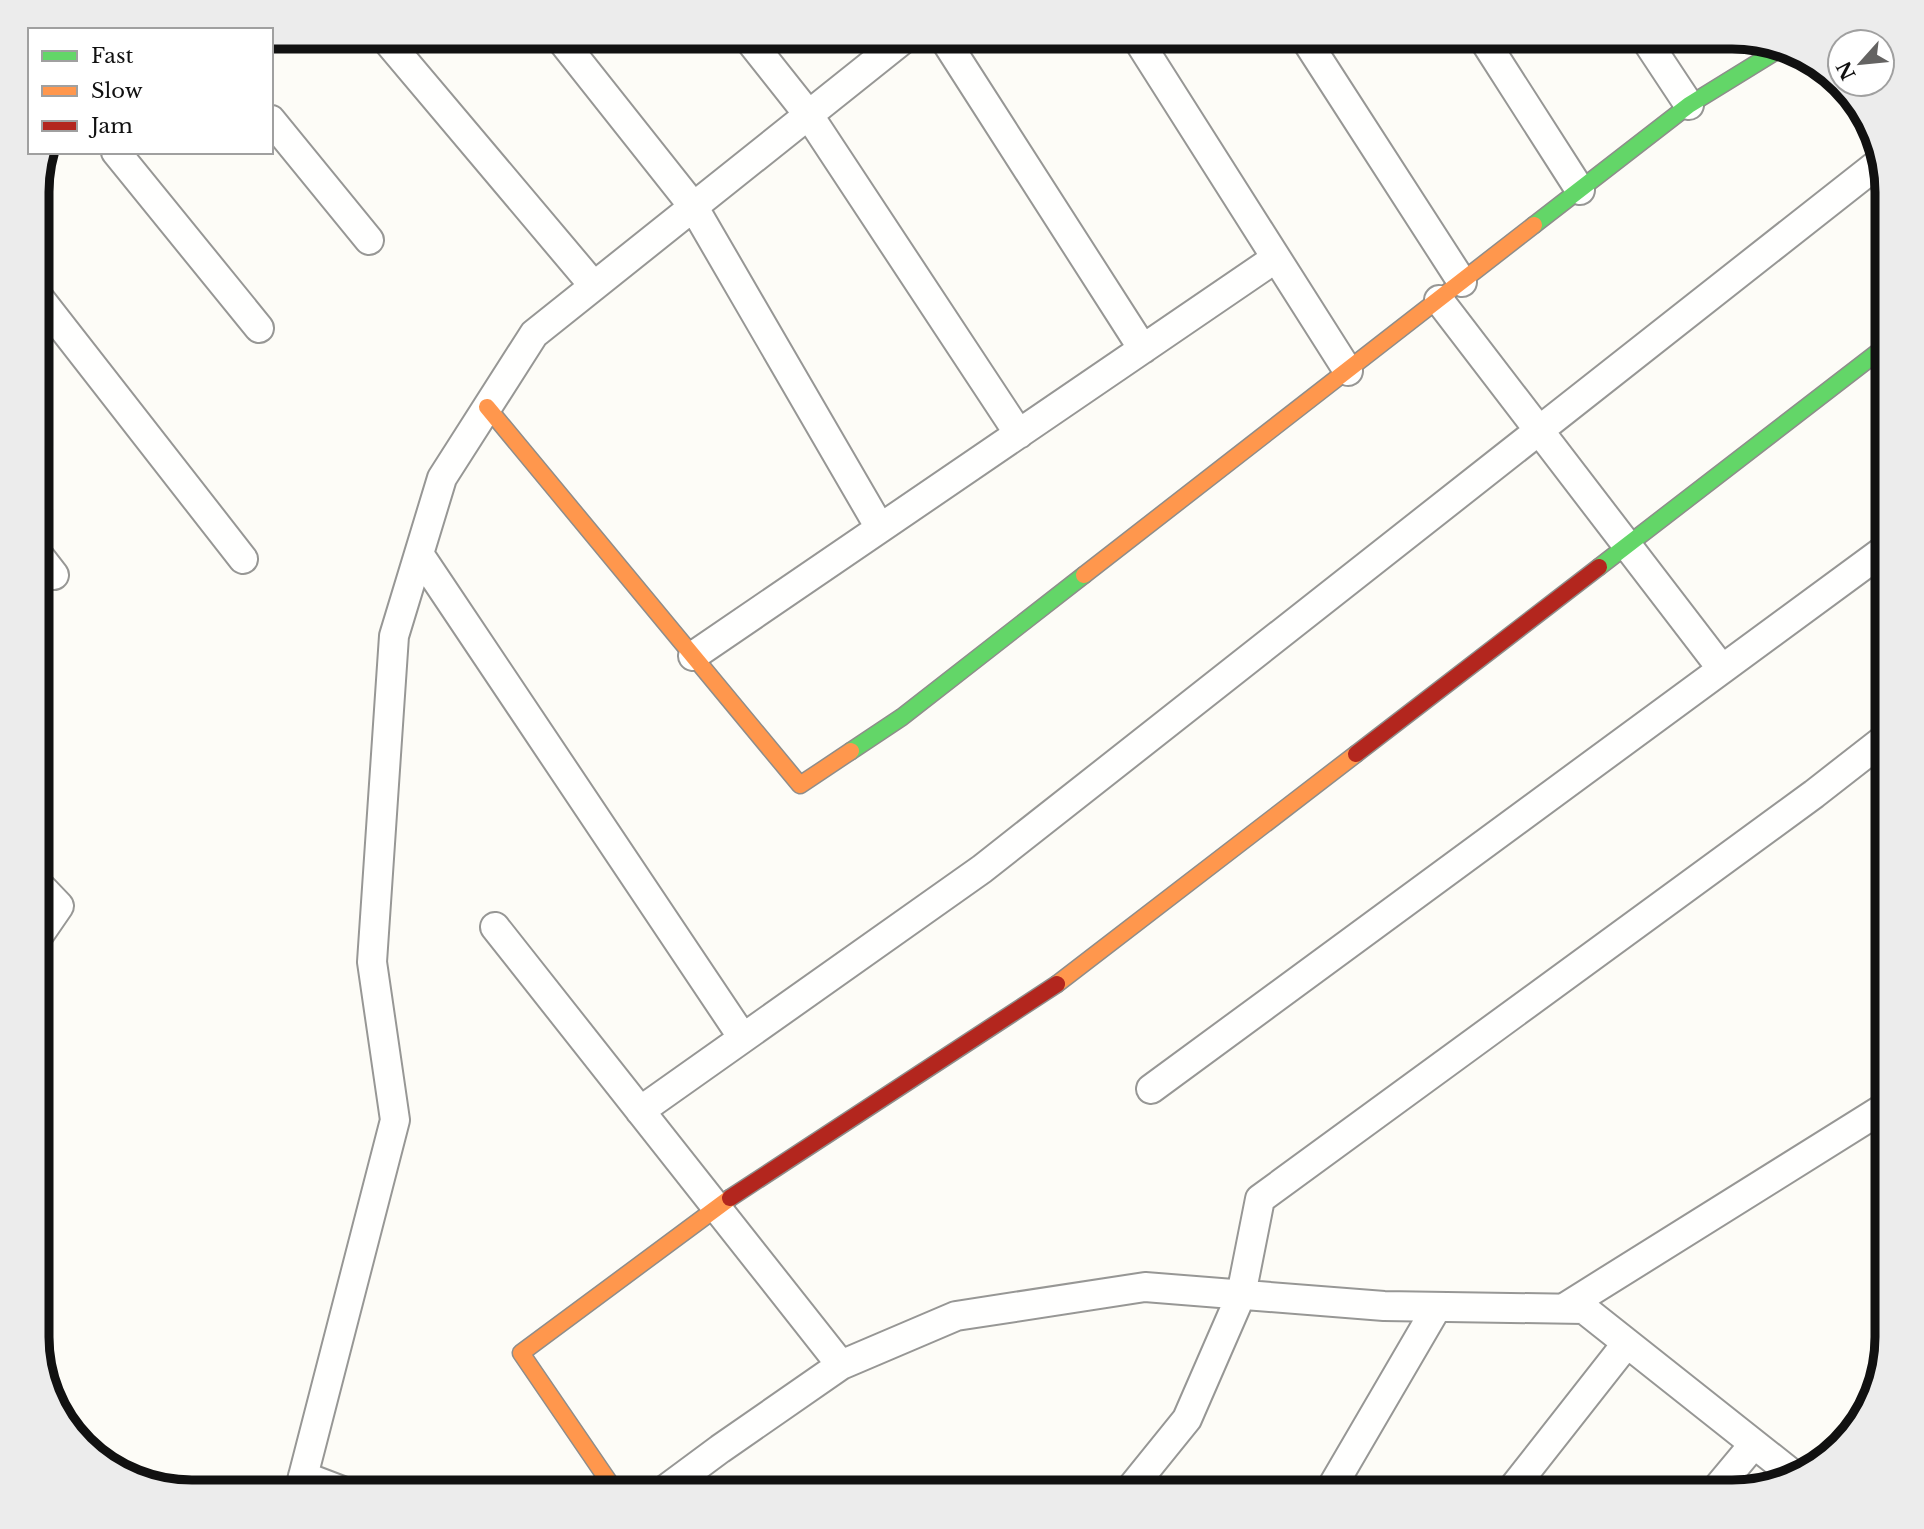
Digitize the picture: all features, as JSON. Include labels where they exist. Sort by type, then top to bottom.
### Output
[{"type":"street","points":[[394,49],[594,286]]},
{"type":"street","points":[[569,49],[693,206],[880,528]]},
{"type":"street","points":[[757,49],[808,114],[1019,434]]},
{"type":"street","points":[[302,1480],[395,1120],[372,962],[394,636],[442,478],[534,334],[891,49]]},
{"type":"street","points":[[951,49],[1143,349]]},
{"type":"street","points":[[1144,49],[1348,371]]},
{"type":"street","points":[[1312,49],[1462,282]]},
{"type":"street","points":[[1490,49],[1580,190]]},
{"type":"street","points":[[1652,49],[1689,105]]},
{"type":"street","points":[[487,407],[800,785],[902,717],[1689,105],[1771,55]]},
{"type":"street","points":[[273,122],[369,240]]},
{"type":"street","points":[[118,154],[259,328]]},
{"type":"street","points":[[640,1111],[982,869],[1873,168]]},
{"type":"street","points":[[693,656],[1276,258]]},
{"type":"street","points":[[1439,300],[1722,670]]},
{"type":"street","points":[[49,310],[243,559]]},
{"type":"street","points":[[608,1480],[520,1353],[716,1207],[1058,983],[1875,354]]},
{"type":"street","points":[[419,554],[743,1038]]},
{"type":"street","points":[[1151,1089],[1875,557]]},
{"type":"street","points":[[49,569],[54,575]]},
{"type":"street","points":[[1138,1480],[1187,1419],[1241,1295],[1260,1199],[1814,794],[1875,746]]},
{"type":"street","points":[[49,896],[59,906],[49,921]]},
{"type":"street","points":[[495,927],[841,1365]]},
{"type":"street","points":[[1564,1308],[1875,1114]]},
{"type":"street","points":[[678,1480],[841,1365],[956,1316],[1146,1287],[1384,1306],[1584,1309],[1786,1469]]},
{"type":"street","points":[[1336,1480],[1437,1307]]},
{"type":"street","points":[[1519,1480],[1627,1343]]},
{"type":"street","points":[[1724,1480],[1754,1444]]},
{"type":"traffic: fast","points":[[1534,225],[1689,105],[1771,55]]},
{"type":"traffic: fast","points":[[1599,567],[1875,354]]},
{"type":"traffic: fast","points":[[851,751],[902,717],[1084,575]]},
{"type":"traffic: slow","points":[[1084,575],[1534,225]]},
{"type":"traffic: slow","points":[[487,407],[800,785],[851,751]]},
{"type":"traffic: slow","points":[[1057,984],[1356,754]]},
{"type":"traffic: slow","points":[[608,1480],[521,1353],[730,1198]]},
{"type":"traffic: jam","points":[[1356,754],[1599,567]]},
{"type":"traffic: jam","points":[[730,1198],[1057,984]]}]
